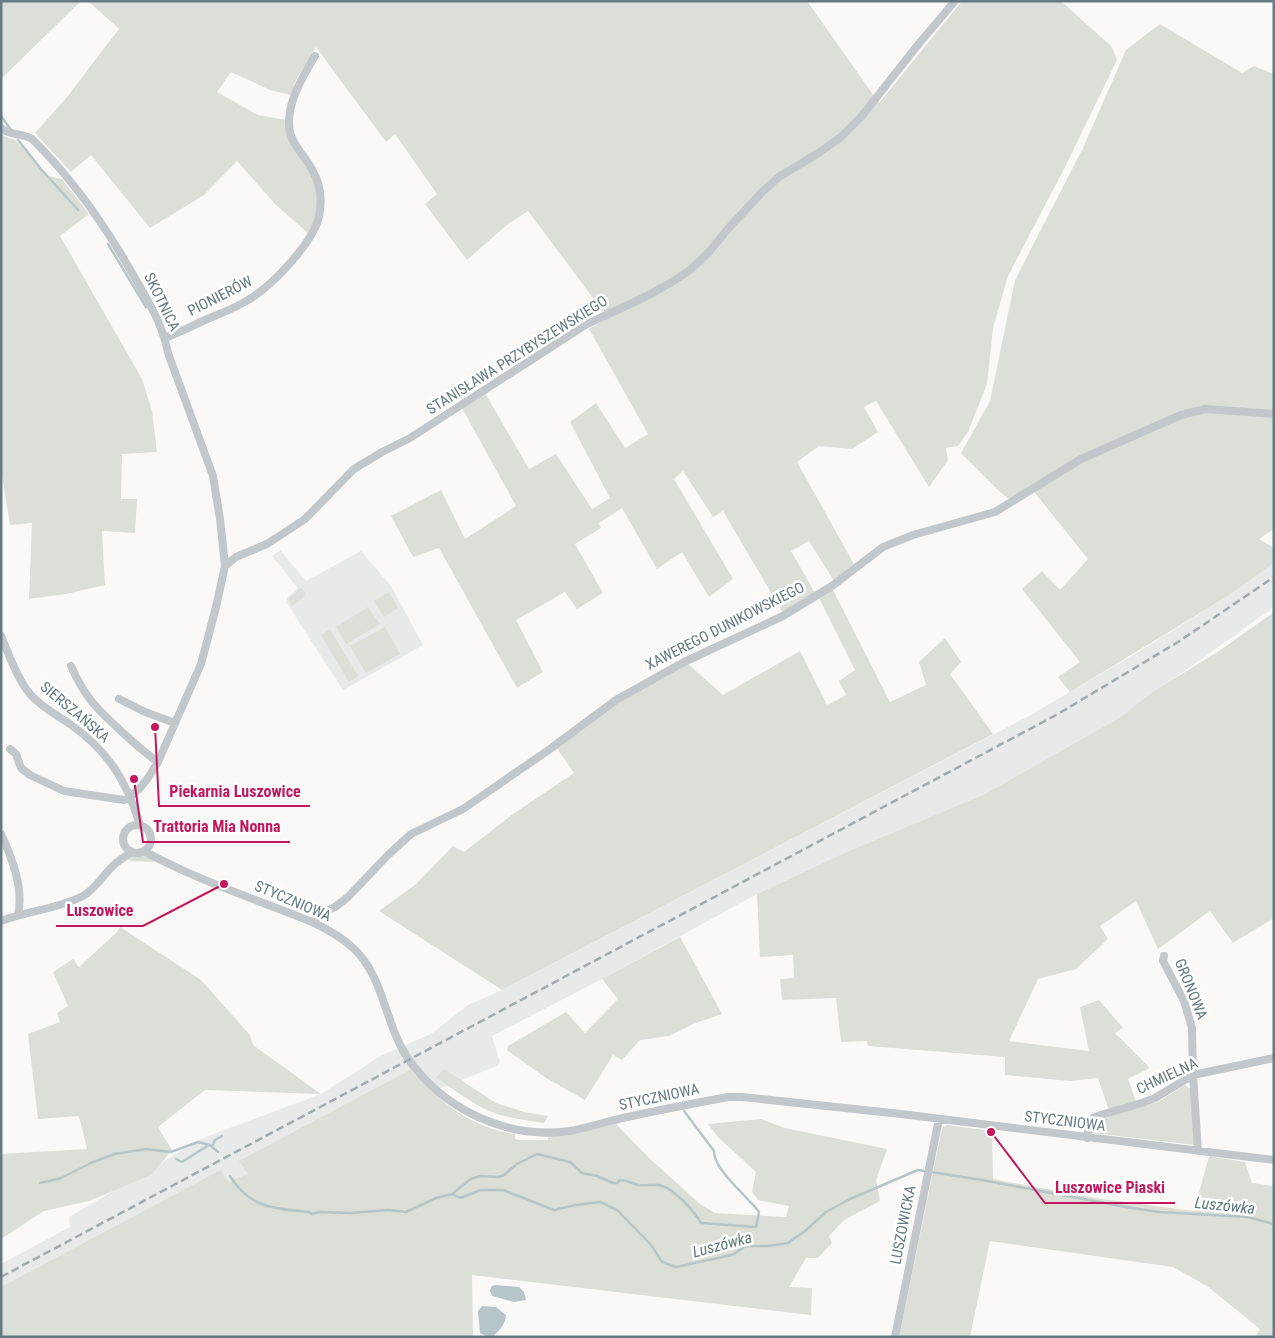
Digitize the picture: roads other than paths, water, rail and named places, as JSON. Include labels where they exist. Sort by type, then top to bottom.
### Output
[{"type":"street","name":"STANISŁAWA PRZYBYSZEWSKIEGO","points":[[225,566],[236,557],[267,544],[305,519],[354,469],[410,438],[587,324],[644,297],[690,270],[710,251],[762,192],[779,177],[841,137],[861,117],[955,1]]},
{"type":"street","name":"PIONIERÓW","points":[[165,338],[238,306],[262,291],[284,269],[311,234],[319,217],[318,182],[313,170],[289,133],[289,121],[294,95],[315,56]]},
{"type":"street","name":"SKOTNICA","points":[[1,128],[32,139],[94,210],[109,233],[153,310],[165,338],[168,353],[213,476],[225,566],[216,607],[201,664],[158,762],[148,778],[130,797]]},
{"type":"street","name":"XAWEREGO DUNIKOWSKIEGO","points":[[313,922],[320,914],[335,907],[348,897],[380,862],[411,834],[463,809],[623,696],[684,662],[783,616],[832,586],[883,547],[913,535],[995,512],[1081,459],[1180,415],[1205,409],[1274,414]]},
{"type":"street","name":"SIERSZAŃSKA","points":[[1,636],[30,694],[88,737],[116,768],[130,797],[140,826]]},
{"type":"street","points":[[71,666],[79,685],[98,710],[139,748],[158,762]]},
{"type":"street","points":[[119,699],[145,712],[175,723]]},
{"type":"street","points":[[10,749],[16,754],[21,768],[30,775],[64,791],[124,800],[130,797]]},
{"type":"street","name":"SIERSZAŃSKA","points":[[129,827],[133,806]]},
{"type":"street","points":[[116,863],[124,845],[125,832],[129,827],[140,826],[149,832],[150,844],[144,851],[131,852],[124,845]]},
{"type":"street","points":[[1,834],[12,862],[19,893],[18,915]]},
{"type":"street","name":"STYCZNIOWA","points":[[150,844],[162,859]]},
{"type":"street","name":"STYCZNIOWA","points":[[144,851],[194,876],[313,922],[345,941],[367,963],[402,1049],[433,1089],[457,1107],[504,1126],[539,1132],[569,1131],[728,1096],[938,1119],[1274,1160]]},
{"type":"street","points":[[1,921],[68,902],[85,894],[98,884],[116,863],[131,852]]},
{"type":"street","name":"GRONOWA","points":[[1164,956],[1164,961],[1188,1011],[1192,1028],[1198,1151]]},
{"type":"street","name":"CHMIELNA","points":[[1087,1138],[1089,1126],[1094,1117],[1156,1098],[1193,1075],[1274,1058]]},
{"type":"street","name":"LUSZOWICKA","points":[[895,1337],[938,1119]]},
{"type":"waterway","points":[[1,116],[11,130]]},
{"type":"waterway","points":[[18,140],[78,210]]},
{"type":"waterway","points":[[108,244],[146,307]]},
{"type":"waterway","points":[[452,1194],[471,1179],[480,1176],[499,1177],[517,1164],[537,1154],[570,1162],[582,1173],[597,1176],[613,1183],[623,1180],[639,1185],[656,1185],[667,1188],[684,1202],[701,1223],[756,1227],[759,1212],[719,1166],[714,1151],[684,1111]]},
{"type":"waterway","points":[[212,1147],[215,1140],[222,1136]]},
{"type":"waterway","points":[[40,1183],[61,1178],[93,1162],[115,1154],[146,1149],[171,1152],[198,1142],[210,1145],[218,1152]]},
{"type":"waterway","points":[[176,1159],[182,1162],[209,1145]]},
{"type":"waterway","name":"Luszówka","points":[[230,1176],[237,1187],[255,1201],[275,1208],[312,1214],[320,1212],[351,1213],[389,1210],[406,1212],[436,1198],[452,1194],[460,1198],[481,1190],[503,1190],[554,1210],[600,1202],[617,1210],[652,1246],[662,1262],[676,1267],[732,1255],[746,1246],[788,1243],[826,1212],[850,1199],[918,1170],[1126,1207],[1159,1212],[1248,1217],[1274,1224]]},
{"type":"railway","points":[[1,1277],[1058,714],[1178,642],[1274,577]]},
{"type":"place","name":"Piekarnia Luszowice","points":[[155,727]]},
{"type":"place","name":"Trattoria Mia Nonna","points":[[134,779]]},
{"type":"place","name":"Luszowice","points":[[224,884]]},
{"type":"place","name":"Luszowice Piaski","points":[[991,1132]]}]
